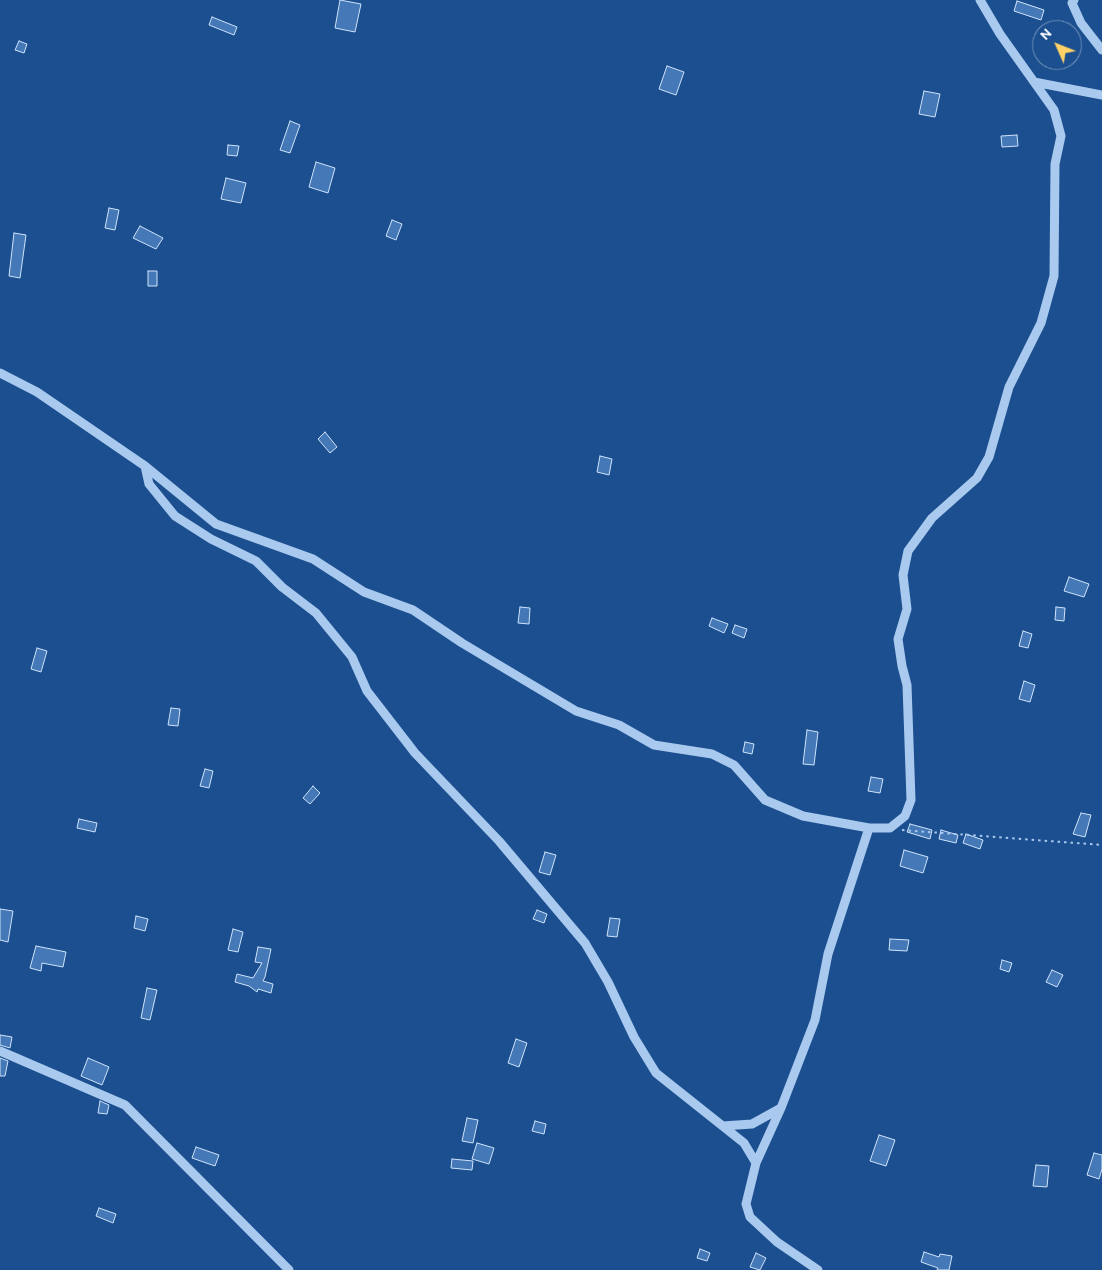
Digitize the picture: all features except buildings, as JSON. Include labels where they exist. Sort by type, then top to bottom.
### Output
[{"type":"street","points":[[0,373],[37,392],[145,466],[216,524],[313,559],[364,592],[413,610],[462,643],[576,711],[619,725],[654,745],[712,754],[734,765],[765,800],[803,816],[869,828],[890,828],[905,816],[911,800],[907,685],[898,639],[907,609],[903,576],[908,551],[932,518],[977,478],[989,457],[1009,387],[1041,323],[1054,276],[1056,164],[1061,136],[1054,110],[1000,34],[980,0]]},
{"type":"street","points":[[1074,0],[1072,3],[1081,24],[1102,50]]},
{"type":"street","points":[[1034,82],[1102,95]]},
{"type":"street","points":[[145,466],[149,484],[175,516],[211,539],[256,561],[282,588],[316,613],[352,657],[367,691],[415,753],[499,841],[585,943],[608,982],[634,1037],[656,1073],[744,1143],[756,1163]]},
{"type":"street","points":[[818,1270],[777,1242],[750,1217],[746,1204],[756,1163],[781,1108],[816,1020],[828,954],[869,828]]},
{"type":"street","points":[[0,1051],[126,1104],[289,1270]]},
{"type":"street","points":[[723,1126],[752,1124],[781,1108]]},
{"type":"path","points":[[898,830],[1102,845]]}]
